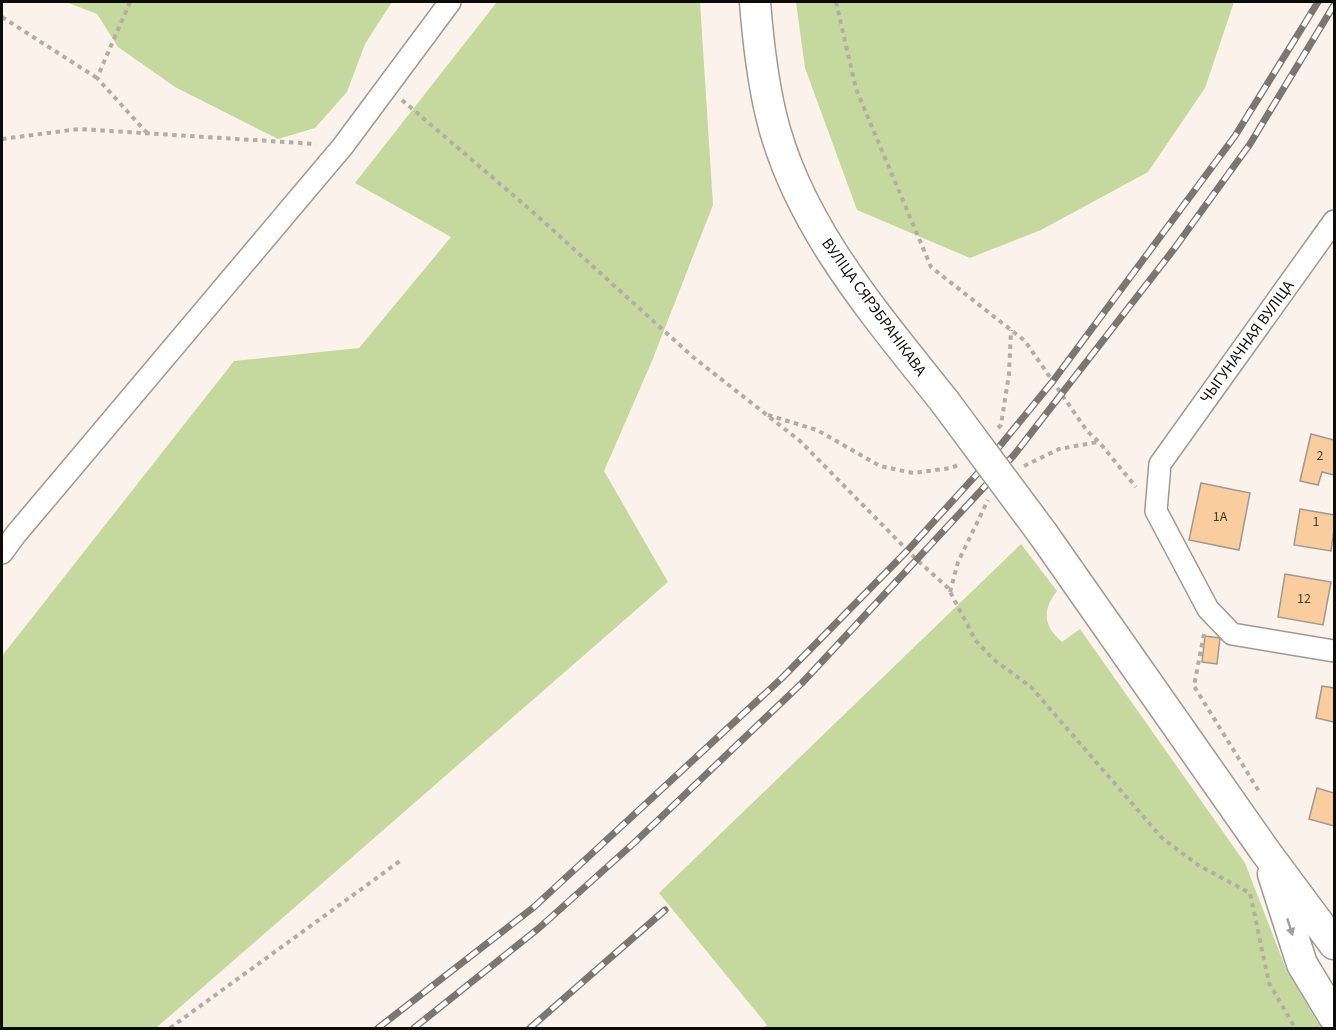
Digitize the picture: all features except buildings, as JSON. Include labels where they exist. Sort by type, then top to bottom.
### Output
[{"type":"street","points":[[2,553],[23,525],[343,146],[450,2]]},
{"type":"street","name":"ВУЛІЦА СЯРЭБРАНІКАВА","points":[[755,2],[759,51],[771,116],[791,175],[818,231],[875,315],[945,402],[1043,534],[1265,851]]},
{"type":"street","name":"ЧЫГУНАЧНАЯ ВУЛІЦА","points":[[1156,511],[1160,464],[1335,221]]},
{"type":"street","points":[[1156,511],[1208,609],[1232,634],[1335,651]]},
{"type":"street","points":[[1265,851],[1335,944]]},
{"type":"street","points":[[1265,851],[1302,964],[1335,1017]]},
{"type":"path","points":[[97,78],[130,2]]},
{"type":"path","points":[[836,2],[856,89],[931,267],[1025,341],[1088,431],[1156,511]]},
{"type":"path","points":[[2,17],[97,78],[148,134]]},
{"type":"path","points":[[387,87],[534,213],[693,357],[800,441],[917,560],[948,588],[976,641],[993,659],[1031,687],[1162,838],[1198,866],[1250,893],[1269,983],[1295,1029]]},
{"type":"path","points":[[2,139],[79,129],[343,146]]},
{"type":"path","points":[[993,433],[1001,425],[1003,415],[1009,374],[1011,330]]},
{"type":"path","points":[[765,413],[817,430],[880,466],[913,473],[951,468],[961,464]]},
{"type":"path","points":[[1208,609],[1194,686],[1260,794]]},
{"type":"path","points":[[170,1029],[400,861]]},
{"type":"green space","points":[[66,2],[392,2],[365,44],[347,92],[315,128],[278,139],[175,87],[118,47],[97,14]]},
{"type":"green space","points":[[497,2],[700,2],[713,205],[652,361],[604,471],[668,582],[156,1028],[2,1028],[2,656],[234,361],[359,348],[451,237],[355,183]]},
{"type":"green space","points":[[796,2],[1234,2],[1205,88],[1148,172],[1041,230],[970,258],[857,210],[805,68]]},
{"type":"green space","points":[[1021,544],[1057,591],[1047,611],[1051,630],[1062,642],[1080,629],[1245,863],[1286,969],[1321,1028],[762,1028],[767,1025],[659,893]]},
{"type":"railway","points":[[378,1028],[534,907],[782,678],[908,550],[977,474],[1053,381],[1235,136],[1318,2]]},
{"type":"railway","points":[[414,1028],[539,928],[634,843],[802,683],[1014,455],[1174,249],[1250,144],[1334,5]]},
{"type":"railway","points":[[530,1028],[665,910]]}]
